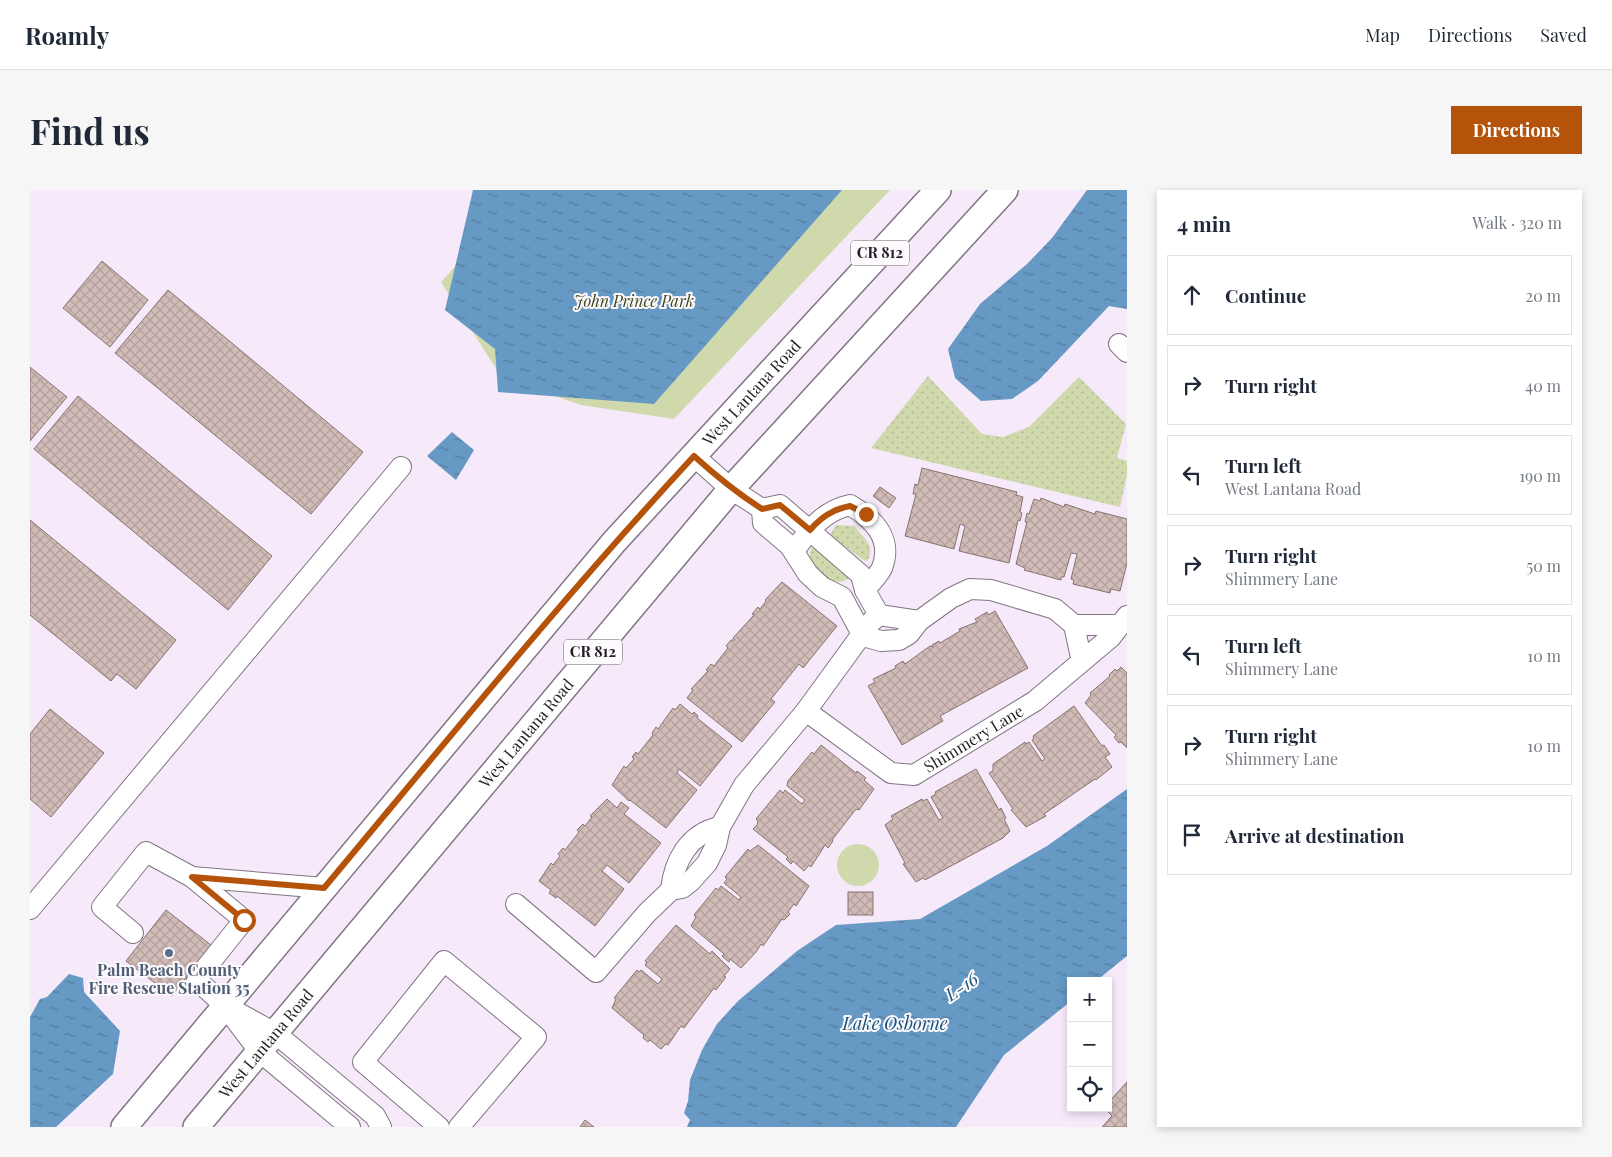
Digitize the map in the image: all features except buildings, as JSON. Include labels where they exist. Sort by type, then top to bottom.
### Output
[{"type":"main road","name":"West Lantana Road","points":[[124,1127],[564,601],[938,190]]},
{"type":"main road","name":"West Lantana Road","points":[[196,1127],[731,489],[1005,190]]},
{"type":"street","points":[[694,456],[731,489],[762,509],[780,505],[810,530],[861,575],[865,590],[879,615]]},
{"type":"street","points":[[30,909],[401,467]]},
{"type":"street","points":[[794,551],[821,518],[840,508],[850,506],[866,514],[880,530],[886,550],[881,570],[865,590],[842,596]]},
{"type":"street","points":[[762,509],[762,524],[794,551],[808,574],[822,587],[842,596],[863,636],[881,641],[899,640],[909,634],[920,621],[951,598],[970,589],[991,590],[1055,609],[1074,625],[1080,653],[1084,658]]},
{"type":"street","points":[[516,904],[596,972],[647,912],[671,890],[675,870],[684,850],[696,836],[709,829],[720,827],[744,785],[806,711],[863,636],[870,623],[879,615],[920,621]]},
{"type":"street","points":[[1074,625],[1123,620]]},
{"type":"street","name":"Shimmery Lane","points":[[806,711],[891,773],[914,775],[1035,701],[1111,637],[1123,620]]},
{"type":"street","points":[[134,933],[102,907],[146,852],[192,877],[244,920],[195,973],[225,1006],[259,1052],[350,1127]]},
{"type":"street","points":[[192,877],[324,888]]},
{"type":"street","points":[[439,1127],[363,1062],[444,962],[536,1037],[459,1127]]},
{"type":"street","points":[[225,1006],[275,1033],[375,1116],[381,1127]]},
{"type":"green space","name":"John Prince Park","points":[[524,190],[890,190],[674,419],[581,405],[502,378],[441,282]]},
{"type":"green space","points":[[928,376],[982,434],[1003,437],[1029,427],[1079,377],[1126,424],[1117,458],[1127,461],[1127,475],[1120,507],[871,448]]},
{"type":"green space","points":[[836,525],[855,526],[869,544],[870,553],[866,561],[830,535]]},
{"type":"green space","points":[[815,546],[851,577],[839,582],[828,579],[823,575],[809,561],[811,549]]},
{"type":"green space","points":[[858,844],[873,850],[879,865],[873,880],[858,886],[843,880],[837,865],[843,850]]},
{"type":"water","name":"John Prince Park","points":[[473,190],[842,190],[654,404],[498,392],[495,349],[445,310]]},
{"type":"water","points":[[1087,190],[1127,190],[1127,309],[1109,306],[1038,381],[1012,399],[981,401],[955,378],[948,349],[980,304],[1027,264],[1052,238]]},
{"type":"water","points":[[452,432],[474,450],[456,480],[427,456]]},
{"type":"water","name":"Lake Osborne","points":[[1127,789],[1127,956],[1101,977],[1067,977],[1067,1004],[1004,1055],[956,1127],[687,1127],[690,1120],[684,1113],[688,1101],[690,1080],[702,1050],[717,1024],[738,1001],[797,951],[836,925],[920,919],[1047,846]]},
{"type":"water","points":[[69,974],[83,978],[84,992],[120,1031],[113,1074],[56,1127],[30,1127],[30,1017],[40,999],[47,997]]},
{"type":"place","name":"Palm Beach County Fire Rescue Station 35","points":[[169,953]]},
{"type":"route","points":[[244,920],[192,877],[324,888],[614,542],[694,456],[731,489],[762,509],[780,505],[810,530],[826,515],[840,508],[850,506],[866,514]]},
{"type":"water label","name":"L-16","points":[[962,987]]}]
